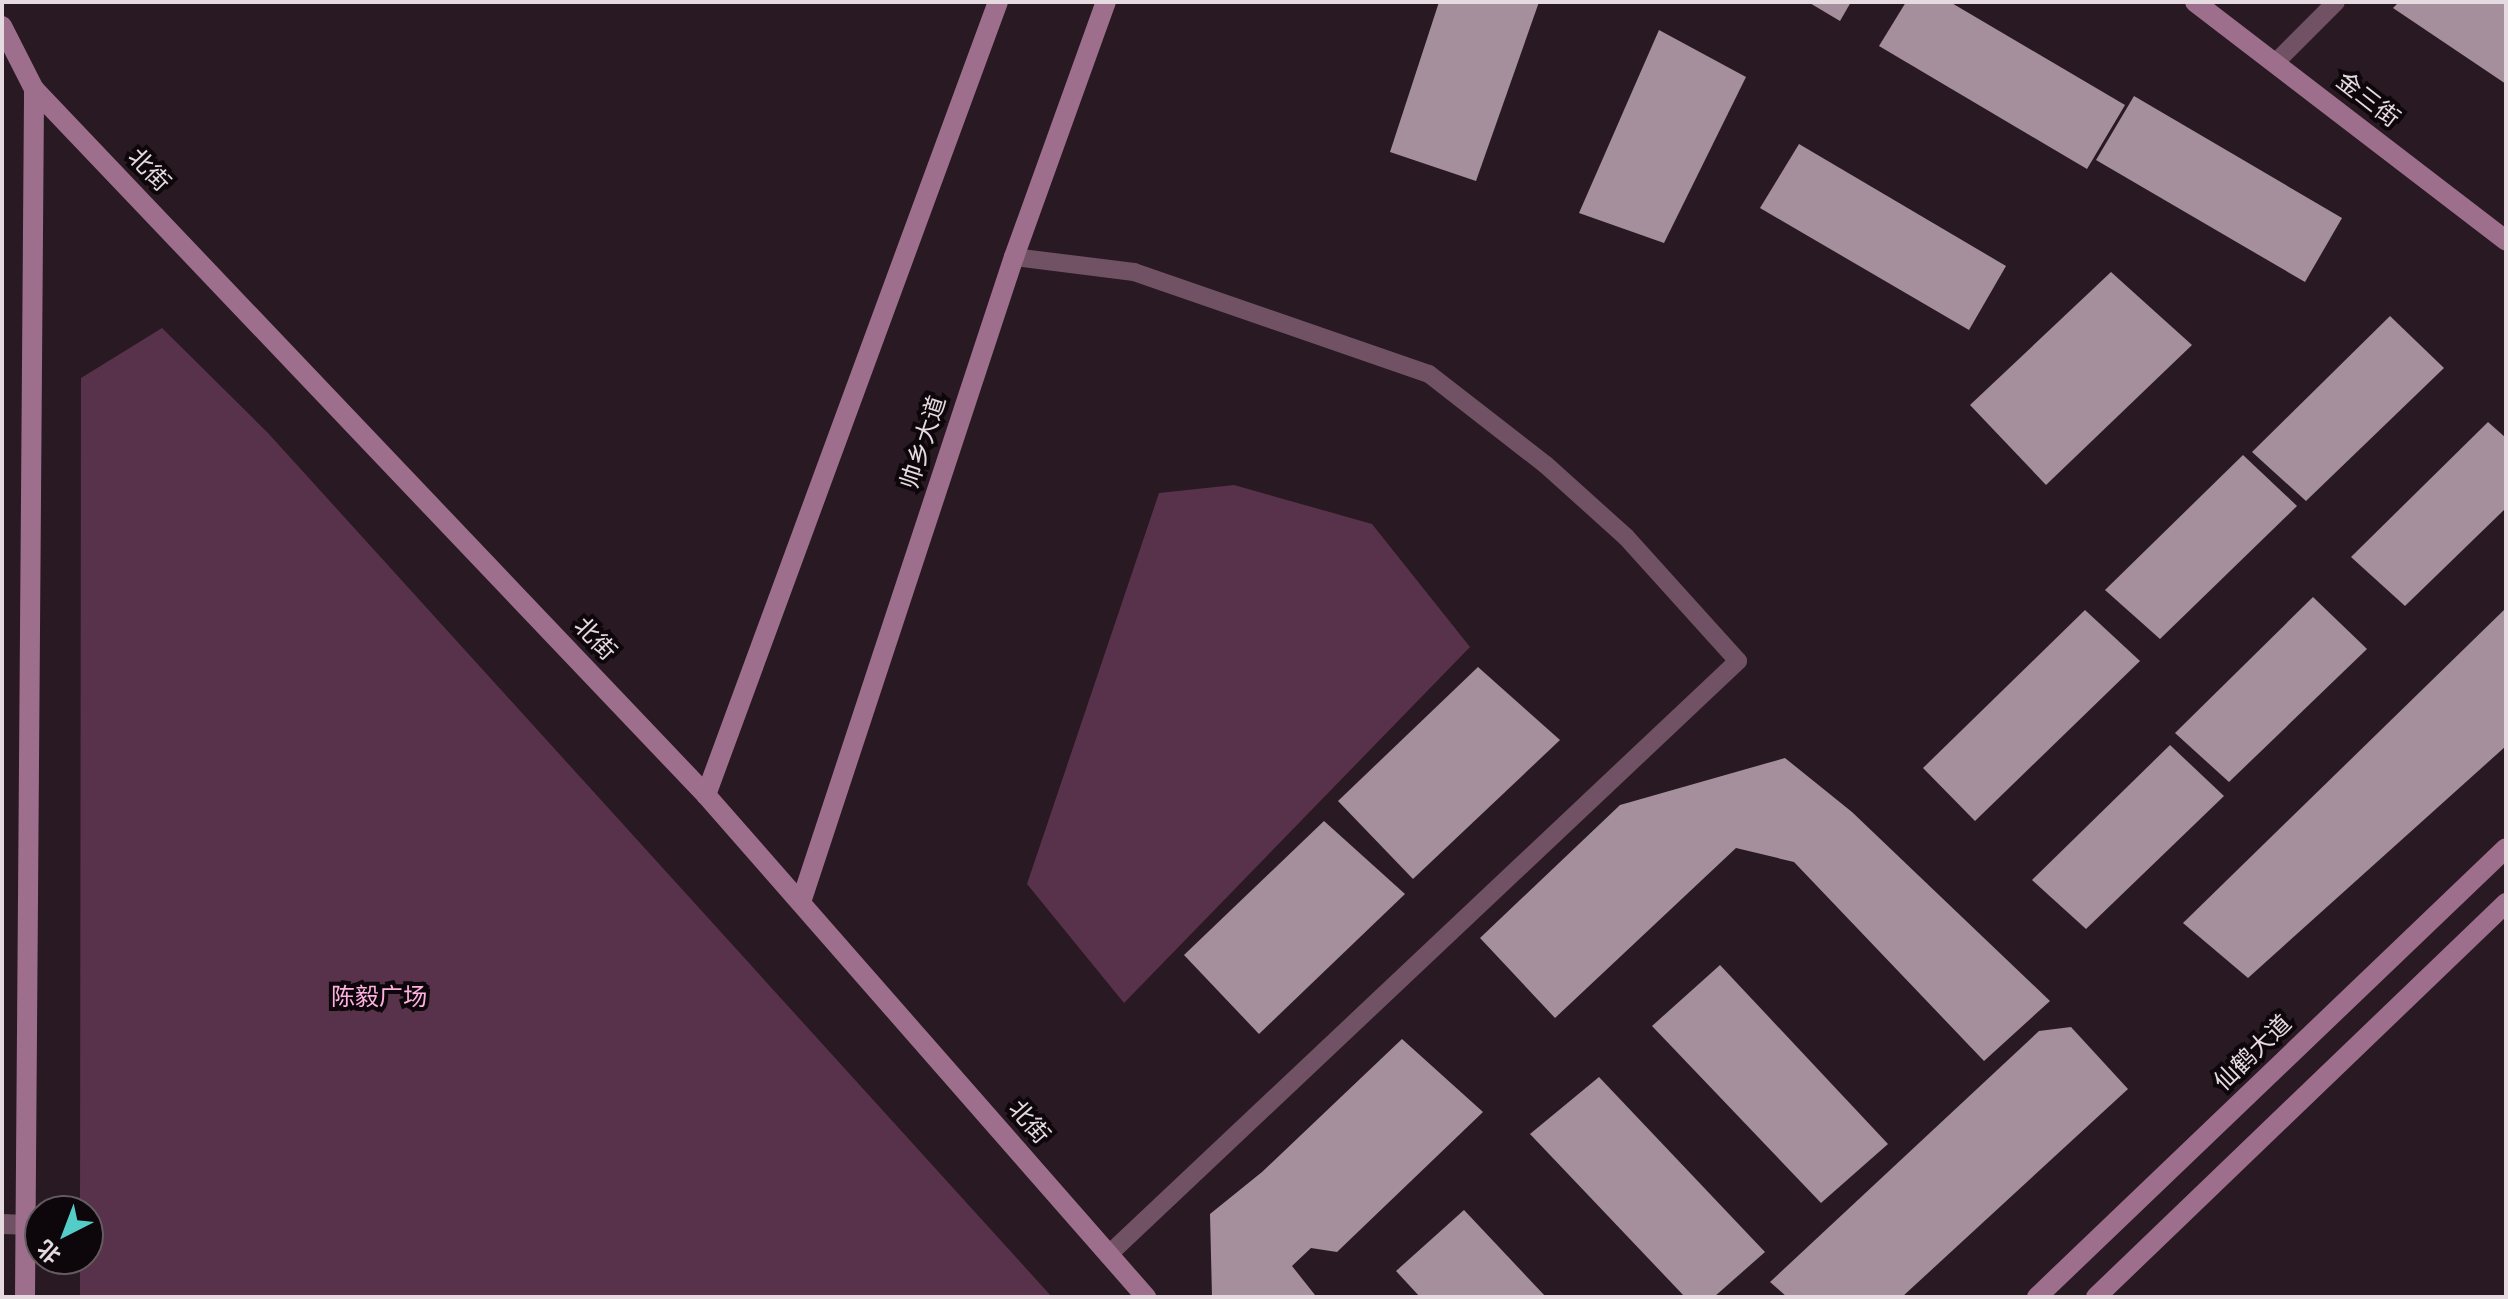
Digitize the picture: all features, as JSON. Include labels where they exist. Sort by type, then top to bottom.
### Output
[{"type":"main road","points":[[706,795],[998,2]]},
{"type":"main road","name":"帅乡大道","points":[[801,902],[1014,257],[1106,2]]},
{"type":"main road","name":"金三街","points":[[2195,2],[2506,241]]},
{"type":"main road","name":"北街","points":[[2,26],[34,89],[706,795],[1146,1297]]},
{"type":"main road","points":[[27,1195],[34,89]]},
{"type":"main road","name":"仙鹤大道","points":[[2037,1297],[2506,848]]},
{"type":"main road","points":[[2096,1297],[2506,903]]},
{"type":"main road","points":[[25,1297],[26,1275]]},
{"type":"street","points":[[2,1224],[24,1225]]},
{"type":"lane","points":[[2275,63],[2336,2]]},
{"type":"lane","points":[[1014,257],[1134,272],[1429,374],[1546,465],[1626,537],[1738,661],[1108,1255]]},
{"type":"green space","name":"陈毅广场","points":[[162,328],[268,433],[1052,1297],[80,1297],[80,1275],[104,1275],[104,1195],[80,1195],[81,378]]},
{"type":"green space","points":[[1234,485],[1372,524],[1470,647],[1124,1003],[1027,884],[1159,493]]},
{"type":"building","points":[[1439,2],[1539,2],[1476,181],[1390,152]]},
{"type":"building","points":[[1808,2],[1851,2],[1840,21]]},
{"type":"building","points":[[1906,2],[1950,2],[2125,105],[2087,169],[1879,46]]},
{"type":"building","points":[[2399,2],[2506,2],[2506,84],[2393,8]]},
{"type":"building","points":[[1659,30],[1746,77],[1664,243],[1579,213]]},
{"type":"building","points":[[2134,96],[2342,218],[2305,282],[2096,160]]},
{"type":"building","points":[[1799,144],[2006,266],[1969,330],[1760,208]]},
{"type":"building","points":[[2111,272],[2192,345],[2046,485],[1970,405]]},
{"type":"building","points":[[2390,316],[2444,368],[2306,501],[2252,452]]},
{"type":"building","points":[[2488,422],[2506,438],[2506,508],[2405,606],[2351,557]]},
{"type":"building","points":[[2243,455],[2297,506],[2160,639],[2105,590]]},
{"type":"building","points":[[2313,597],[2367,649],[2229,782],[2175,733]]},
{"type":"building","points":[[2506,608],[2506,746],[2248,978],[2183,923]]},
{"type":"building","points":[[2085,610],[2140,661],[1975,821],[1923,768]]},
{"type":"building","points":[[1478,667],[1560,740],[1413,879],[1338,801]]},
{"type":"building","points":[[2170,745],[2224,796],[2086,929],[2032,880]]},
{"type":"building","points":[[1785,758],[1852,812],[2050,1001],[1984,1061],[1794,862],[1736,848],[1555,1018],[1480,938],[1620,805]]},
{"type":"building","points":[[1324,821],[1405,894],[1259,1034],[1184,955]]},
{"type":"building","points":[[1720,965],[1888,1144],[1821,1203],[1652,1026]]},
{"type":"building","points":[[2071,1027],[2128,1089],[1902,1297],[1787,1297],[1770,1282],[2039,1031]]},
{"type":"building","points":[[1402,1039],[1483,1112],[1337,1252],[1311,1248],[1292,1266],[1315,1295],[1212,1297],[1210,1214],[1262,1172]]},
{"type":"building","points":[[1599,1077],[1765,1252],[1714,1297],[1685,1297],[1530,1134]]},
{"type":"building","points":[[1464,1210],[1546,1297],[1420,1297],[1396,1271]]}]
